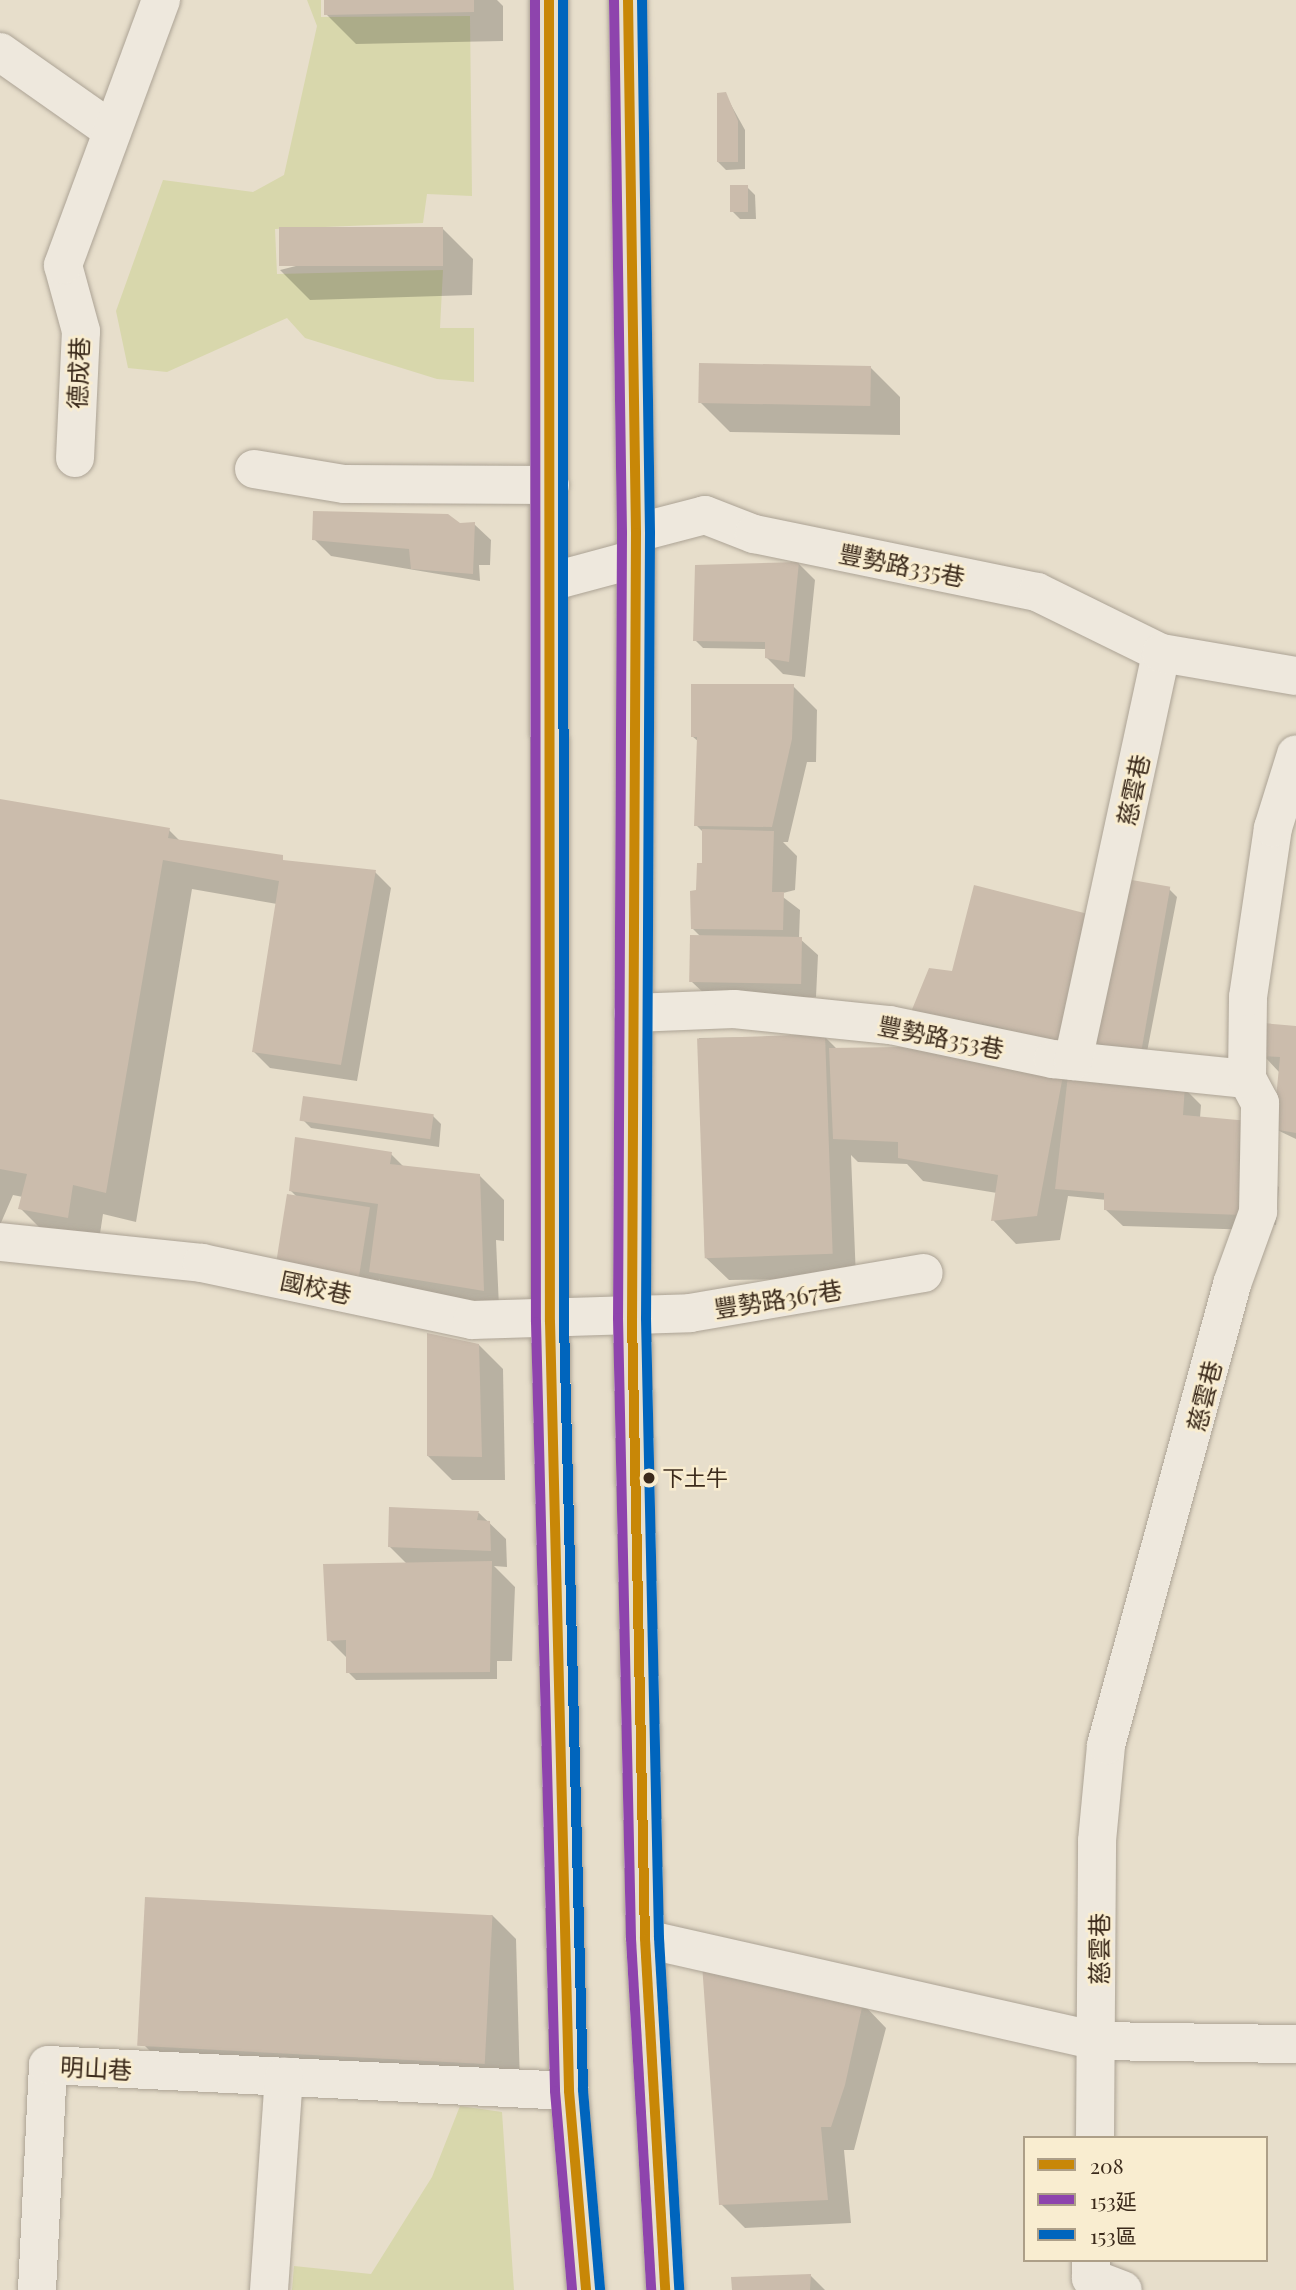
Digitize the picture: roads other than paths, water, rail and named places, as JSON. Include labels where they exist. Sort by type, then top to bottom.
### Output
[{"type":"main road","points":[[549,0],[550,1322],[569,2091],[586,2290]]},
{"type":"main road","points":[[628,0],[635,546],[632,1318],[645,1939],[665,2290]]},
{"type":"street","name":"德成巷","points":[[75,458],[81,331],[63,265],[161,0]]},
{"type":"street","points":[[0,52],[111,130]]},
{"type":"street","points":[[254,469],[344,484],[550,485]]},
{"type":"street","name":"豐勢路335巷","points":[[550,582],[705,515],[754,534],[1037,592],[1161,653]]},
{"type":"street","points":[[1161,653],[1296,676]]},
{"type":"street","name":"慈雲巷","points":[[1073,1061],[1161,653]]},
{"type":"street","name":"慈雲巷","points":[[1095,2136],[1098,2041],[1097,1841],[1106,1745],[1232,1284],[1258,1212],[1260,1102],[1248,1079],[1248,997],[1273,828],[1296,754]]},
{"type":"street","name":"豐勢路353巷","points":[[633,1013],[734,1009],[890,1025],[1073,1061],[1248,1079]]},
{"type":"street","name":"國校巷","points":[[0,1242],[202,1263],[472,1320],[550,1322],[632,1318]]},
{"type":"street","name":"豐勢路367巷","points":[[632,1318],[924,1273]]},
{"type":"street","points":[[645,1939],[1098,2041],[1296,2044]]},
{"type":"street","name":"明山巷","points":[[37,2290],[48,2065],[569,2091]]},
{"type":"street","points":[[269,2290],[284,2077]]},
{"type":"street","points":[[1091,2262],[1091,2278],[1124,2290]]},
{"type":"place","name":"下土牛","points":[[649,1478]]}]
